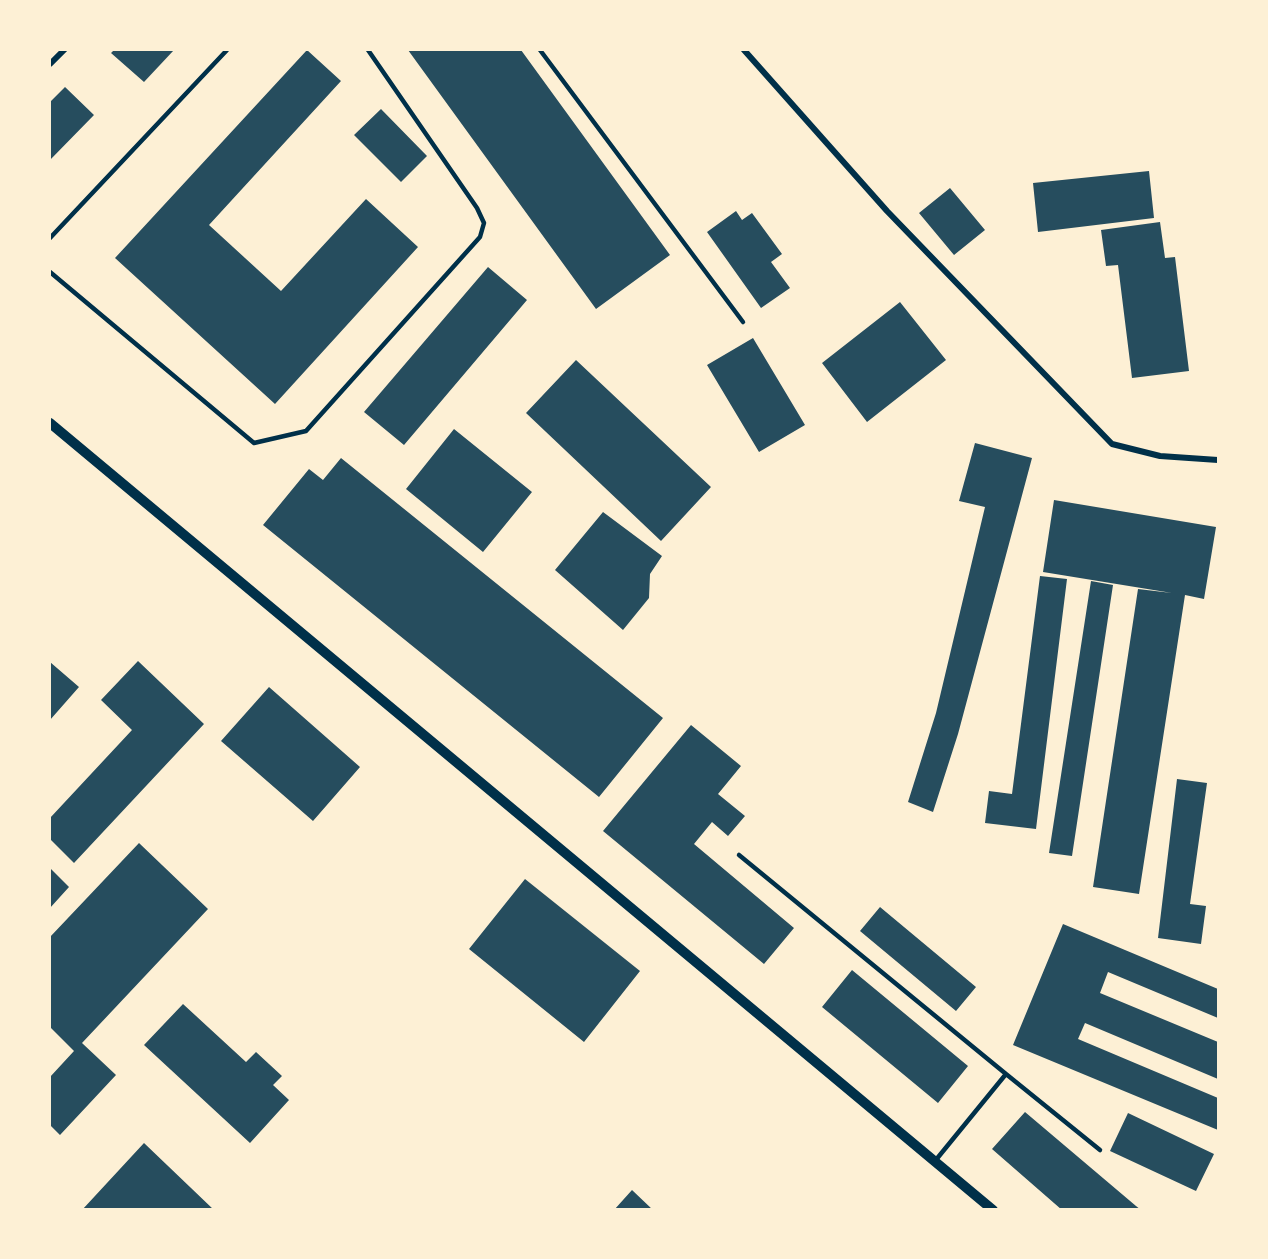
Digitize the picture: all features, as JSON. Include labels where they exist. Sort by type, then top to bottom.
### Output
[{"type":"street","points":[[50,64],[64,50]]},
{"type":"street","points":[[744,50],[887,211],[1112,444],[1160,456],[1218,460]]},
{"type":"street","points":[[50,423],[993,1209]]},
{"type":"lane","points":[[50,238],[227,50]]},
{"type":"lane","points":[[50,272],[254,443],[306,431],[480,237],[484,223],[477,208],[368,50]]},
{"type":"lane","points":[[540,50],[743,322]]},
{"type":"lane","points":[[739,855],[1100,1150]]},
{"type":"lane","points":[[935,1161],[1006,1074]]},
{"type":"building","points":[[114,50],[174,50],[144,82],[111,53]]},
{"type":"building","points":[[307,50],[341,81],[209,225],[281,291],[366,199],[418,247],[275,404],[115,258]]},
{"type":"building","points":[[408,50],[521,50],[670,255],[596,309]]},
{"type":"building","points":[[65,87],[94,115],[50,160],[50,102]]},
{"type":"building","points":[[381,109],[427,156],[401,182],[354,135]]},
{"type":"building","points":[[1149,171],[1154,218],[1038,232],[1033,183]]},
{"type":"building","points":[[950,188],[985,230],[954,255],[919,213]]},
{"type":"building","points":[[736,211],[742,220],[752,213],[782,254],[771,262],[790,288],[761,308],[707,232]]},
{"type":"building","points":[[1160,222],[1165,258],[1175,257],[1189,371],[1132,378],[1118,265],[1106,266],[1101,230]]},
{"type":"building","points":[[488,267],[527,300],[404,445],[364,412]]},
{"type":"building","points":[[900,302],[946,360],[867,422],[822,363]]},
{"type":"building","points":[[753,338],[805,425],[759,452],[707,365]]},
{"type":"building","points":[[576,360],[711,487],[661,541],[526,413]]},
{"type":"building","points":[[454,429],[532,492],[483,552],[406,489]]},
{"type":"building","points":[[975,443],[1032,458],[958,734],[933,812],[908,802],[936,713],[985,507],[959,501]]},
{"type":"building","points":[[341,458],[663,718],[599,797],[263,525],[309,469],[323,480]]},
{"type":"building","points":[[1054,500],[1216,527],[1204,599],[1185,595],[1139,894],[1093,887],[1138,589],[1172,593],[1043,572]]},
{"type":"building","points":[[603,512],[662,556],[650,574],[649,598],[623,630],[555,570]]},
{"type":"building","points":[[1040,576],[1067,579],[1036,829],[985,823],[989,791],[1012,794]]},
{"type":"building","points":[[1091,581],[1113,585],[1072,856],[1049,853]]},
{"type":"building","points":[[138,661],[204,724],[74,863],[50,839],[50,818],[132,730],[101,700]]},
{"type":"building","points":[[50,662],[79,687],[50,720]]},
{"type":"building","points":[[269,687],[360,767],[313,821],[221,741]]},
{"type":"building","points":[[691,725],[741,766],[718,794],[745,816],[728,836],[712,822],[694,844],[794,928],[764,964],[603,831]]},
{"type":"building","points":[[1177,779],[1207,783],[1190,904],[1206,906],[1201,944],[1158,938]]},
{"type":"building","points":[[139,843],[208,909],[82,1043],[116,1075],[60,1135],[50,1125],[50,1077],[74,1051],[50,1027],[50,937]]},
{"type":"building","points":[[50,868],[69,887],[50,908]]},
{"type":"building","points":[[525,879],[640,971],[584,1042],[469,949]]},
{"type":"building","points":[[880,907],[976,987],[956,1011],[860,931]]},
{"type":"building","points":[[1063,924],[1218,989],[1218,1018],[1108,972],[1100,993],[1218,1042],[1218,1079],[1085,1023],[1078,1039],[1218,1098],[1218,1130],[1013,1045]]},
{"type":"building","points":[[852,970],[968,1066],[938,1103],[822,1007]]},
{"type":"building","points":[[183,1004],[246,1062],[256,1052],[282,1076],[273,1085],[289,1100],[250,1143],[144,1045]]},
{"type":"building","points":[[1025,1112],[1141,1210],[1062,1210],[992,1149]]},
{"type":"building","points":[[1128,1113],[1214,1154],[1196,1191],[1110,1151]]},
{"type":"building","points":[[144,1143],[214,1210],[82,1210]]},
{"type":"building","points":[[632,1190],[653,1210],[614,1210]]}]
